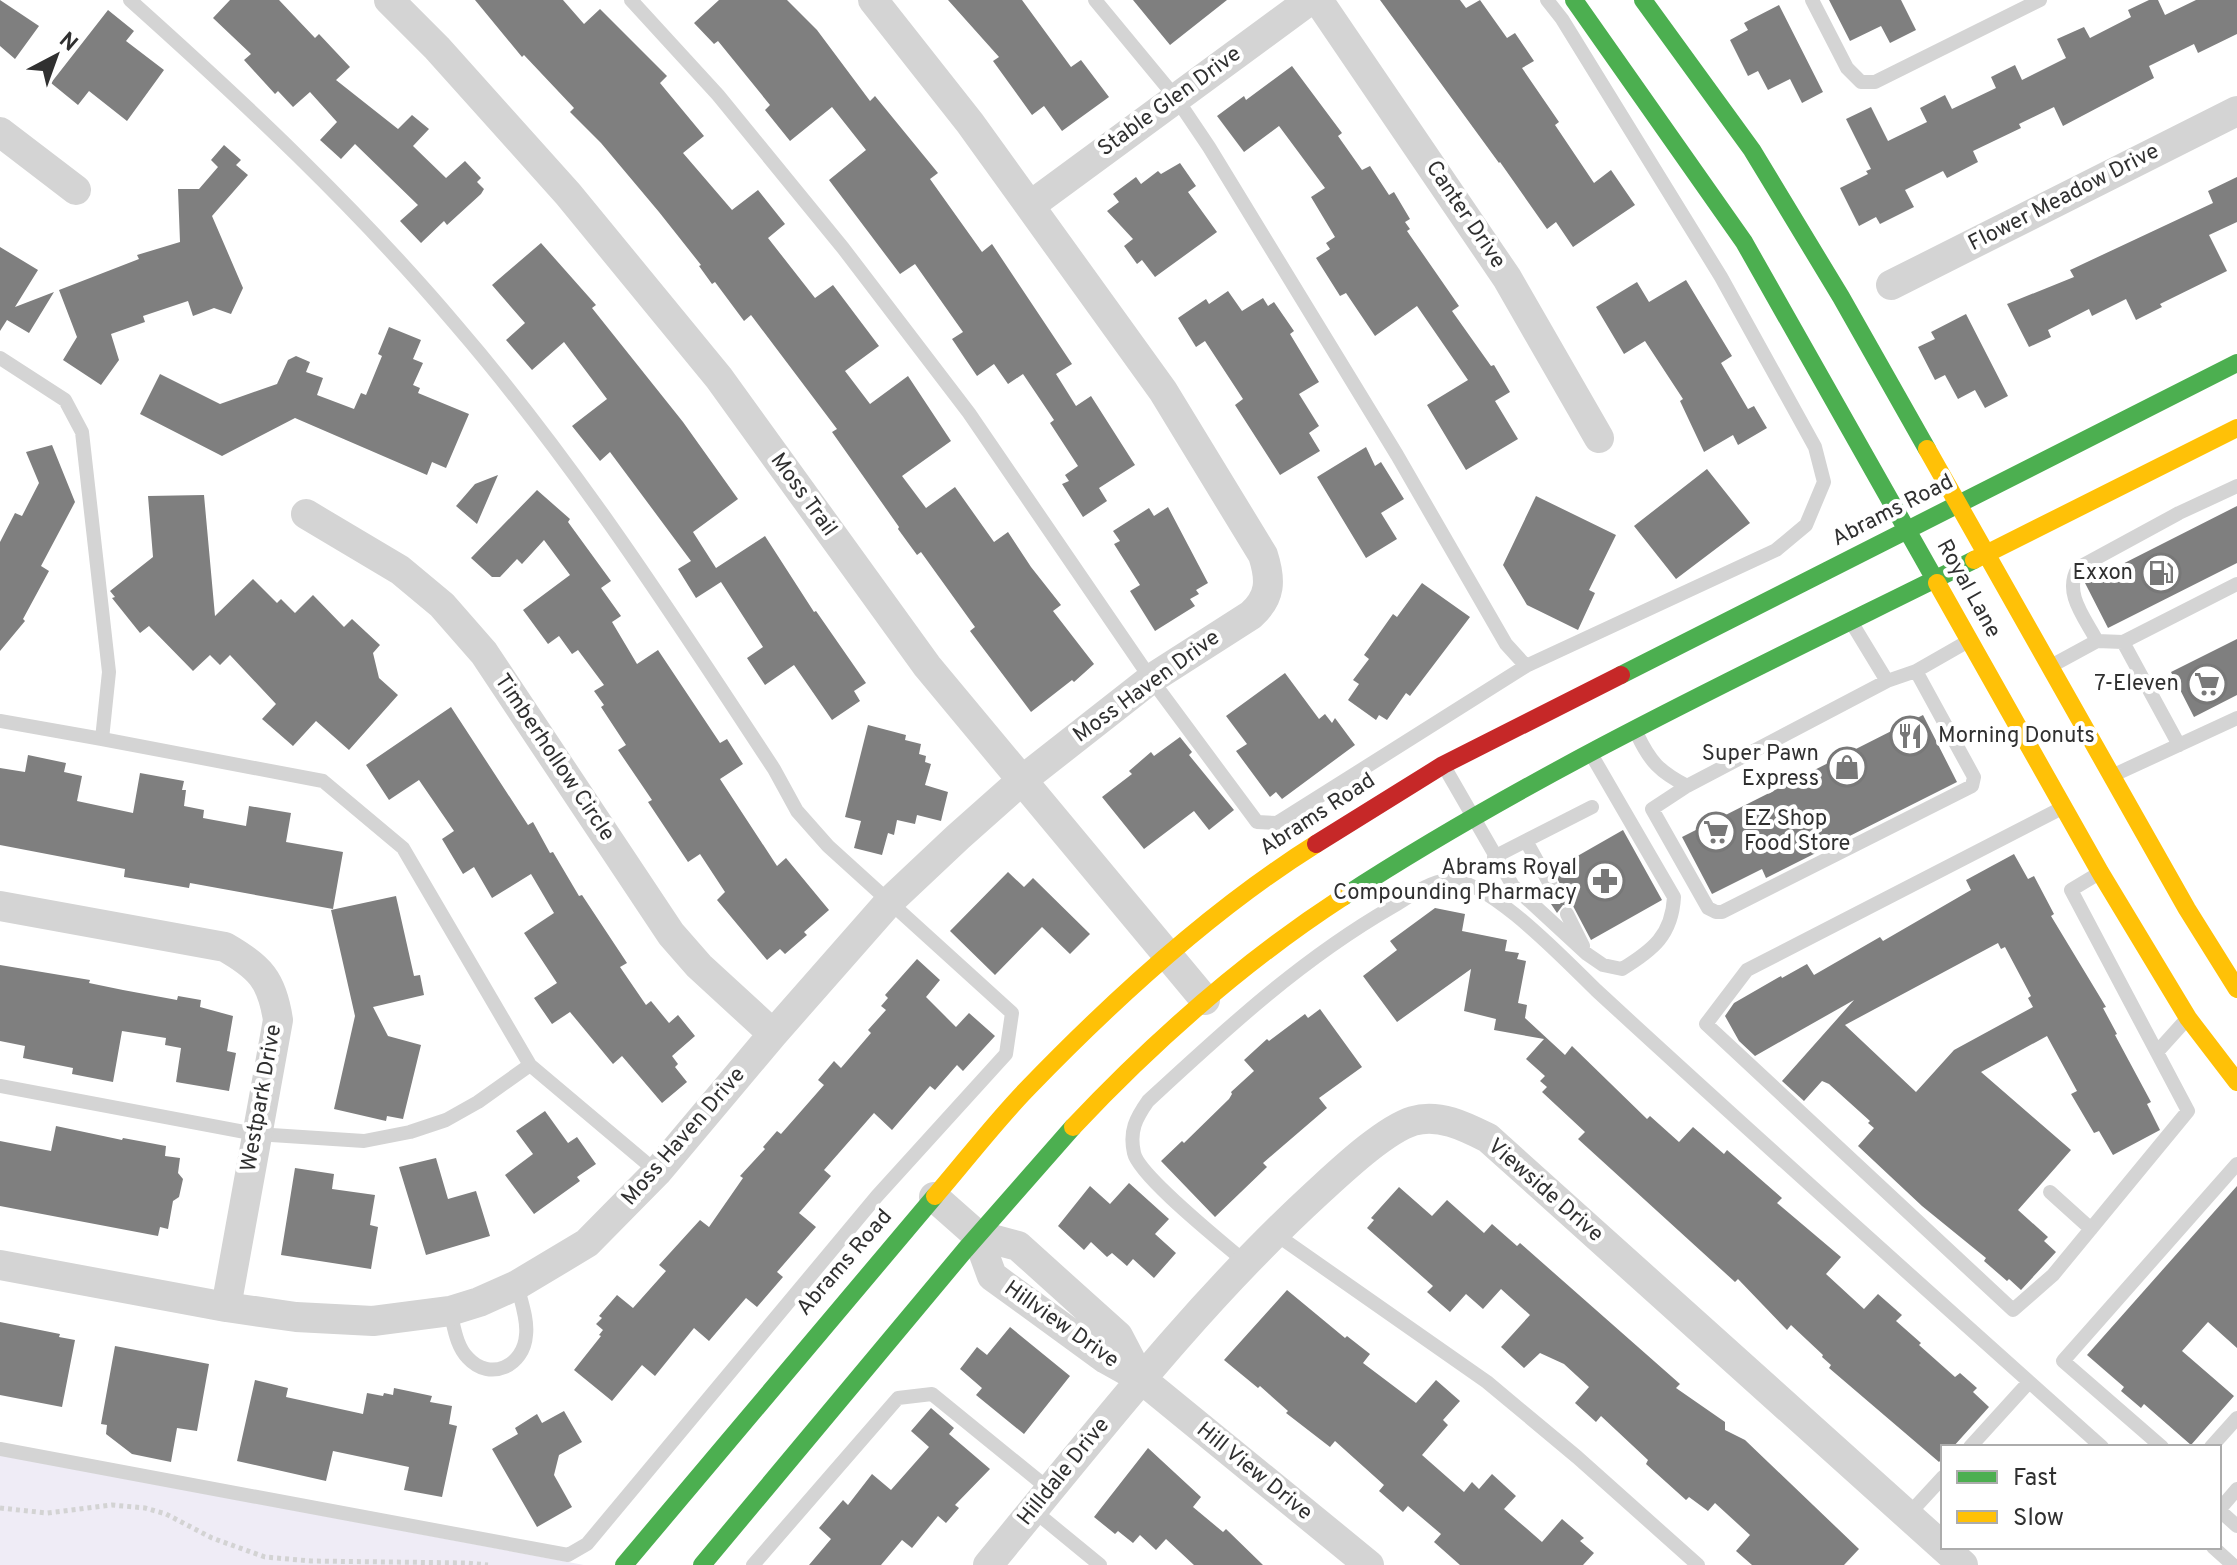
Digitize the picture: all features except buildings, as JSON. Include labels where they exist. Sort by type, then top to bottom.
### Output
[{"type":"main road","name":"Royal Lane","points":[[1574,0],[1744,242],[2100,872],[2237,1082]]},
{"type":"main road","name":"Royal Lane","points":[[1643,0],[1752,150],[1841,297],[2230,980]]},
{"type":"main road","name":"Abrams Road","points":[[624,1565],[934,1197],[1055,1061],[1121,996],[1229,906],[1308,849],[1443,765],[2237,363]]},
{"type":"main road","points":[[702,1565],[977,1235],[1089,1108],[1123,1073],[1205,1000],[1275,944],[1349,891],[1472,816],[1635,730],[2237,428]]},
{"type":"street","name":"Moss Trail","points":[[389,0],[437,48],[568,194],[719,378],[927,666],[1205,1000]]},
{"type":"street","name":"Moss Haven Drive","points":[[0,1265],[226,1307],[296,1317],[373,1321],[450,1311],[517,1285],[587,1243],[657,1172],[890,901],[1021,781],[1151,679],[1262,605],[1268,592],[1269,574],[1263,555],[1163,391],[1031,205],[873,0]]},
{"type":"street","name":"Stable Glen Drive","points":[[1031,205],[1310,0]]},
{"type":"street","name":"Canter Drive","points":[[1318,0],[1507,278],[1599,438]]},
{"type":"street","name":"Flower Meadow Drive","points":[[1891,285],[2237,111]]},
{"type":"street","points":[[0,132],[76,190]]},
{"type":"street","name":"Timberhollow Circle","points":[[306,514],[400,570],[442,605],[484,653],[671,934],[699,966],[773,1034]]},
{"type":"street","name":"Westpark Drive","points":[[0,906],[225,947],[250,961],[266,978],[274,997],[278,1020],[226,1307]]},
{"type":"street","name":"Viewside Drive","points":[[1140,1378],[1244,1261],[1337,1174],[1396,1128],[1415,1120],[1437,1118],[1463,1125],[1488,1138],[1941,1545]]},
{"type":"street","name":"Hillview Drive","points":[[934,1197],[977,1235],[1018,1246],[1118,1336],[1140,1378]]},
{"type":"street","name":"Hilldale Drive","points":[[988,1565],[1140,1378]]},
{"type":"street","name":"Hill View Drive","points":[[1140,1378],[1369,1565]]},
{"type":"street","name":"Viewside Drive","points":[[1945,1549],[1963,1565]]},
{"type":"lane","points":[[0,1449],[568,1555],[587,1544],[877,1196],[1006,1054],[1012,1013],[828,846],[797,811],[766,756],[595,501],[457,325],[347,205],[130,0]]},
{"type":"lane","points":[[631,0],[718,95],[843,248],[969,413],[1151,679],[1257,822],[1277,823],[1526,666],[1776,550],[1806,525],[1824,482],[1815,447],[1721,277],[1562,19],[1547,0]]},
{"type":"lane","points":[[1095,0],[1176,98],[1273,249],[1506,644],[1526,666]]},
{"type":"lane","points":[[1812,0],[1847,68],[1861,82],[1875,82],[2040,0]]},
{"type":"lane","points":[[0,358],[65,400],[82,432],[109,672],[102,739]]},
{"type":"lane","points":[[2097,641],[2072,593],[2072,577],[2078,568],[2179,513],[2237,486]]},
{"type":"lane","points":[[2050,667],[2097,641],[2123,642],[2237,584]]},
{"type":"lane","points":[[1851,621],[1887,681]]},
{"type":"lane","points":[[1916,671],[1974,777],[1972,786],[1722,912],[1708,908],[1652,809],[1687,786],[1887,681],[1916,671],[1969,641]]},
{"type":"lane","points":[[2123,642],[2179,745]]},
{"type":"lane","points":[[2112,776],[2237,718]]},
{"type":"lane","points":[[0,721],[323,781],[403,848],[530,1065],[657,1172]]},
{"type":"lane","points":[[1635,730],[1644,750],[1664,774],[1687,786]]},
{"type":"lane","points":[[1443,765],[1513,886],[1587,954],[1603,965],[1622,969],[1639,959],[1661,938],[1673,920],[1674,897],[1590,753]]},
{"type":"lane","points":[[1494,857],[1592,807]]},
{"type":"lane","points":[[2064,807],[1747,970],[1706,1024],[2013,1310],[2053,1275],[2188,1111],[2071,890],[2100,872]]},
{"type":"lane","points":[[1526,841],[1556,895]]},
{"type":"lane","points":[[1244,1261],[1147,1174],[1134,1156],[1132,1137],[1135,1120],[1148,1101],[1265,995],[1350,931],[1434,882],[1463,882],[1486,893],[1529,928],[1760,1141],[2100,1445]]},
{"type":"lane","points":[[1567,914],[1587,954]]},
{"type":"lane","points":[[2157,1052],[2193,1013]]},
{"type":"lane","points":[[0,1086],[256,1134],[364,1141],[410,1132],[457,1114],[530,1065]]},
{"type":"lane","points":[[2160,1445],[2063,1361],[2237,1164]]},
{"type":"lane","points":[[2050,1192],[2091,1229]]},
{"type":"lane","points":[[1274,1232],[1487,1382],[1698,1565]]},
{"type":"lane","points":[[450,1311],[459,1345],[468,1359],[483,1369],[501,1370],[517,1361],[526,1340],[517,1285]]},
{"type":"lane","points":[[1972,1445],[2029,1382]]},
{"type":"lane","points":[[753,1565],[898,1398],[932,1394],[1041,1500],[1100,1565]]},
{"type":"lane","points":[[2213,1445],[2237,1418]]},
{"type":"lane","points":[[1908,1515],[1941,1479]]},
{"type":"lane","points":[[2221,1508],[2237,1489]]},
{"type":"lane","points":[[2221,1512],[2237,1526]]},
{"type":"lane","points":[[2215,1549],[2233,1565]]},
{"type":"path","points":[[0,1508],[47,1513],[112,1505],[145,1508],[166,1514],[212,1538],[265,1557],[488,1565]]},
{"type":"shaded area","points":[[0,1455],[584,1565],[0,1565]]},
{"type":"traffic: fast","points":[[1574,0],[1744,242],[1937,583]]},
{"type":"traffic: fast","points":[[1643,0],[1752,150],[1841,297],[1927,449]]},
{"type":"traffic: fast","points":[[1621,675],[2237,363]]},
{"type":"traffic: fast","points":[[1343,897],[1496,804],[1574,761],[1974,560]]},
{"type":"traffic: fast","points":[[702,1565],[965,1250],[1073,1127]]},
{"type":"traffic: fast","points":[[624,1565],[935,1196]]},
{"type":"traffic: slow","points":[[1974,560],[2237,428]]},
{"type":"traffic: slow","points":[[1927,449],[2187,909],[2237,989]]},
{"type":"traffic: slow","points":[[1937,583],[2100,872],[2188,1018],[2237,1082]]},
{"type":"traffic: slow","points":[[935,1196],[1015,1102],[1128,990],[1239,897],[1316,844]]},
{"type":"traffic: slow","points":[[1073,1127],[1135,1064],[1201,1004],[1270,948],[1343,897]]},
{"type":"traffic: jam","points":[[1316,844],[1443,765],[1621,675]]},
{"type":"place","name":"Exxon","points":[[2161,573]]},
{"type":"place","name":"7-Eleven","points":[[2207,684]]},
{"type":"place","name":"Morning Donuts","points":[[1910,736]]},
{"type":"place","name":"Super Pawn Express","points":[[1847,767]]},
{"type":"place","name":"EZ Shop Food Store","points":[[1716,832]]},
{"type":"place","name":"Abrams Royal Compounding Pharmacy","points":[[1605,881]]}]
